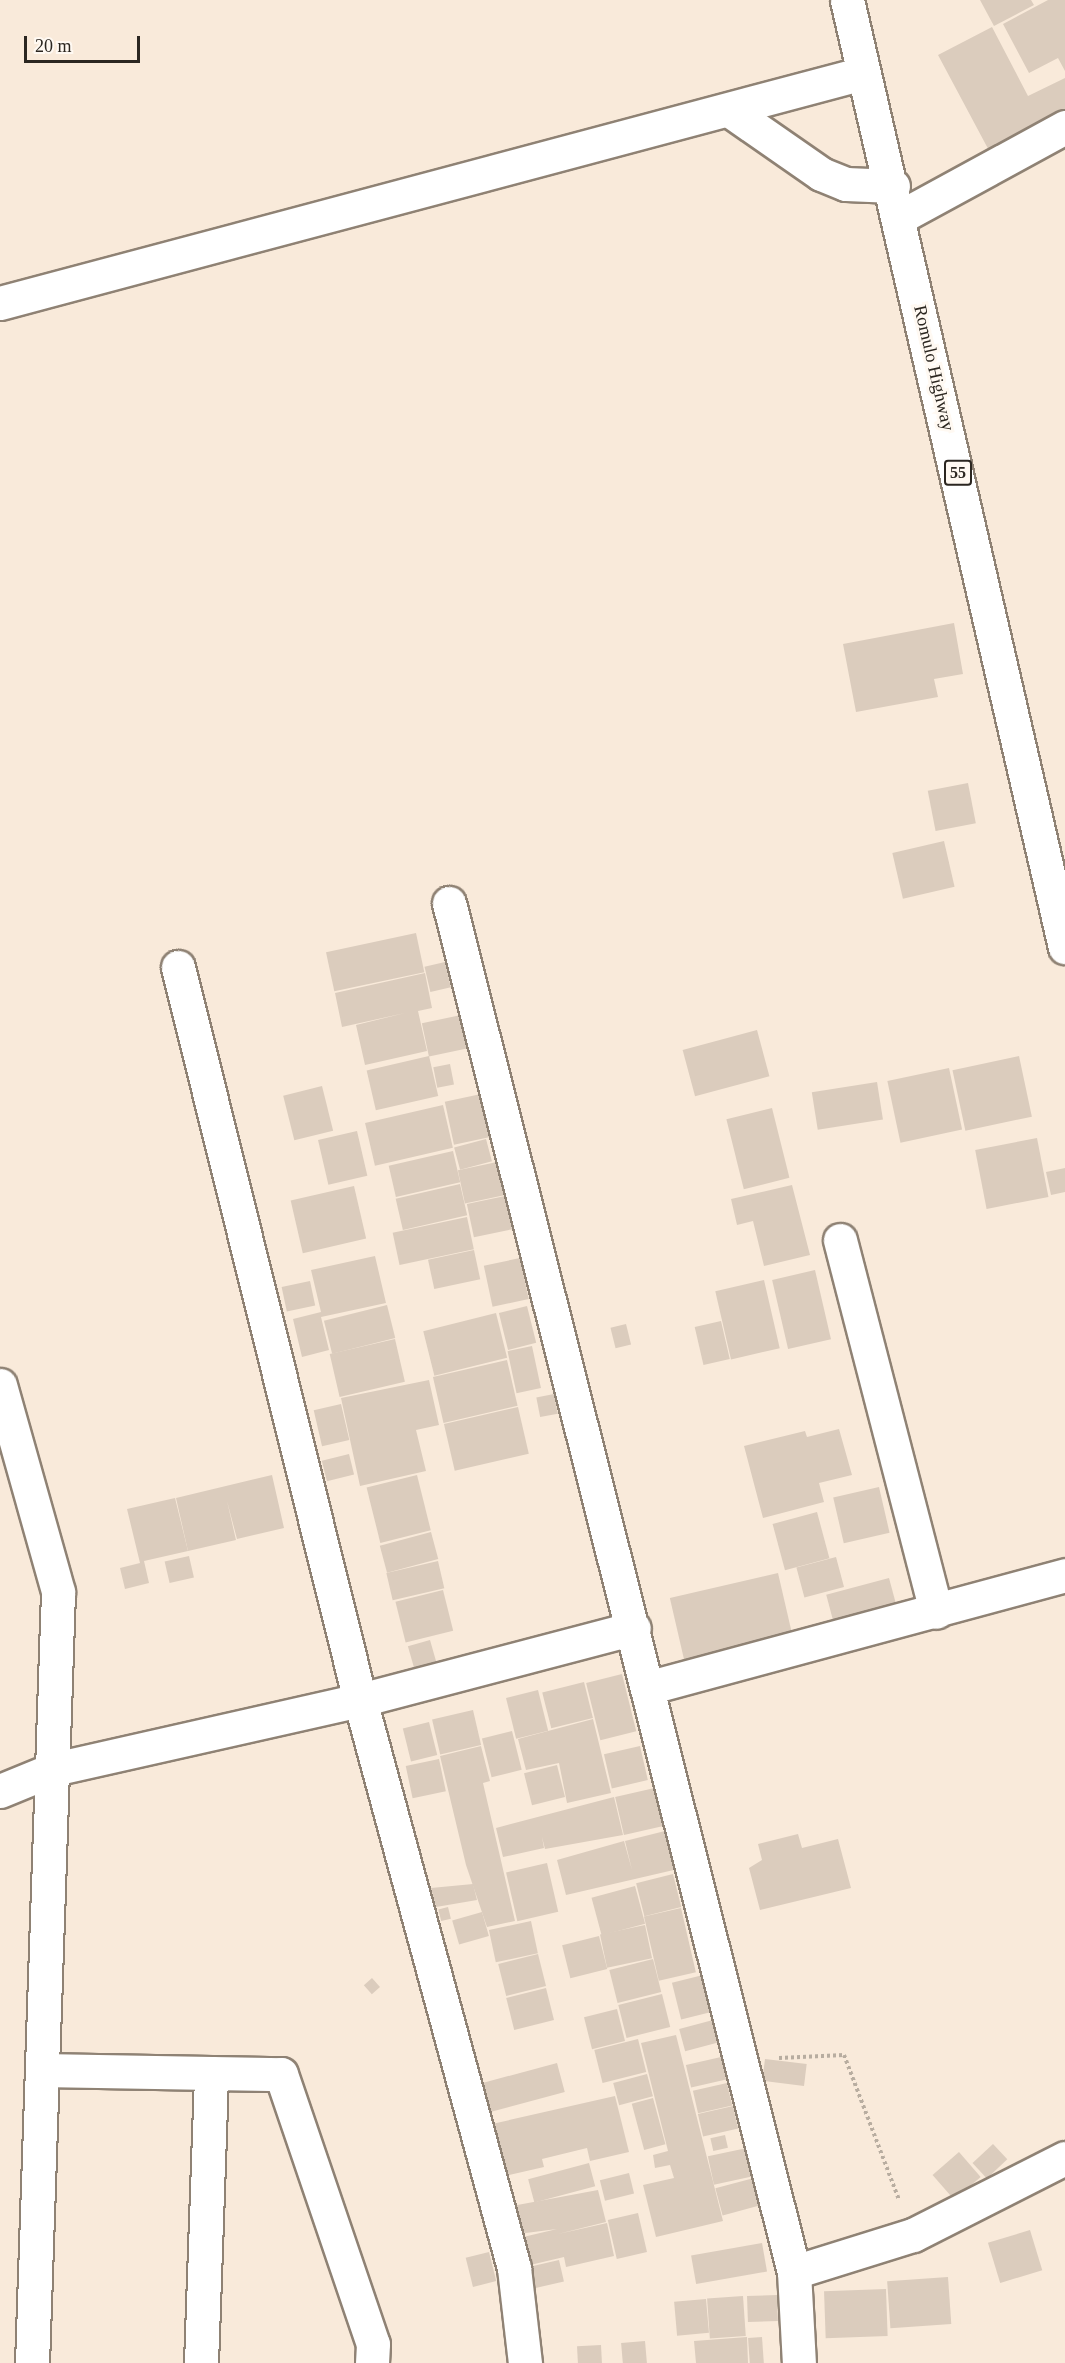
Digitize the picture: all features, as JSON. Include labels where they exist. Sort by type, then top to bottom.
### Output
[{"type":"main road","name":"Romulo Highway","points":[[847,0],[863,73],[893,186],[1065,947]]},
{"type":"main road","points":[[0,303],[863,73]]},
{"type":"main road","points":[[729,110],[821,174],[846,184],[893,186]]},
{"type":"main road","points":[[900,217],[1065,127]]},
{"type":"main road","points":[[449,903],[794,2272],[800,2363]]},
{"type":"main road","points":[[178,967],[360,1700],[514,2268],[525,2363]]},
{"type":"main road","points":[[840,1240],[936,1612]]},
{"type":"main road","points":[[0,1384],[58,1592],[54,1769],[32,2363]]},
{"type":"main road","points":[[647,1688],[936,1612],[1065,1575]]},
{"type":"main road","points":[[0,1791],[54,1769],[360,1700],[633,1628]]},
{"type":"main road","points":[[43,2070],[281,2074],[373,2344],[372,2363]]},
{"type":"main road","points":[[201,2363],[211,2073]]},
{"type":"main road","points":[[794,2272],[913,2235],[1065,2158]]},
{"type":"path","points":[[739,2058],[844,2055],[913,2235]]},
{"type":"building","points":[[980,0],[1031,0],[1034,5],[994,26]]},
{"type":"building","points":[[1048,0],[1065,0],[1065,71],[1058,58],[1029,73],[1003,24]]},
{"type":"building","points":[[992,27],[1028,96],[1065,78],[1065,119],[993,158],[938,55]]},
{"type":"building","points":[[954,623],[963,674],[934,679],[938,697],[856,712],[843,644]]},
{"type":"building","points":[[968,783],[976,823],[936,831],[928,791]]},
{"type":"building","points":[[944,841],[955,887],[903,899],[892,853]]},
{"type":"building","points":[[416,933],[424,972],[334,991],[326,952]]},
{"type":"building","points":[[445,962],[451,987],[430,992],[425,967]]},
{"type":"building","points":[[425,973],[432,1008],[418,1011],[427,1051],[365,1065],[356,1025],[405,1013],[342,1027],[335,993]]},
{"type":"building","points":[[461,1015],[468,1048],[429,1057],[422,1023]]},
{"type":"building","points":[[757,1030],[769,1076],[695,1096],[683,1050]]},
{"type":"building","points":[[429,1056],[438,1096],[376,1110],[367,1070]]},
{"type":"building","points":[[1019,1056],[1032,1117],[965,1131],[952,1070]]},
{"type":"building","points":[[450,1064],[454,1085],[437,1088],[433,1067]]},
{"type":"building","points":[[949,1068],[962,1130],[900,1143],[887,1081]]},
{"type":"building","points":[[877,1082],[883,1120],[818,1130],[812,1092]]},
{"type":"building","points":[[322,1086],[333,1131],[294,1140],[283,1096]]},
{"type":"building","points":[[481,1094],[490,1137],[454,1145],[445,1102]]},
{"type":"building","points":[[443,1105],[453,1148],[375,1166],[365,1123]]},
{"type":"building","points":[[772,1108],[789,1178],[744,1189],[726,1119]]},
{"type":"building","points":[[357,1131],[367,1176],[328,1185],[318,1140]]},
{"type":"building","points":[[1037,1138],[1048,1197],[987,1209],[975,1150]]},
{"type":"building","points":[[486,1139],[492,1161],[460,1170],[454,1148]]},
{"type":"building","points":[[453,1151],[460,1182],[396,1197],[389,1166]]},
{"type":"building","points":[[497,1162],[504,1195],[465,1204],[458,1170]]},
{"type":"building","points":[[1065,1168],[1065,1192],[1051,1195],[1046,1172]]},
{"type":"building","points":[[460,1184],[467,1215],[403,1230],[396,1199]]},
{"type":"building","points":[[792,1185],[810,1255],[764,1266],[753,1221],[737,1225],[731,1199]]},
{"type":"building","points":[[354,1186],[366,1239],[303,1253],[291,1201]]},
{"type":"building","points":[[505,1196],[512,1229],[474,1237],[467,1204]]},
{"type":"building","points":[[467,1217],[474,1249],[400,1265],[393,1233]]},
{"type":"building","points":[[474,1250],[480,1279],[434,1289],[428,1260]]},
{"type":"building","points":[[375,1256],[386,1303],[321,1317],[329,1350],[302,1357],[293,1319],[321,1312],[311,1270]]},
{"type":"building","points":[[520,1258],[529,1299],[493,1307],[484,1266]]},
{"type":"building","points":[[815,1270],[831,1339],[788,1349],[772,1280]]},
{"type":"building","points":[[764,1280],[780,1348],[731,1359],[715,1291]]},
{"type":"building","points":[[310,1281],[315,1305],[287,1311],[282,1287]]},
{"type":"building","points":[[387,1305],[395,1338],[332,1354],[324,1321]]},
{"type":"building","points":[[527,1306],[536,1343],[508,1350],[499,1313]]},
{"type":"building","points":[[496,1313],[507,1358],[434,1376],[423,1331]]},
{"type":"building","points":[[721,1321],[730,1359],[703,1365],[695,1327]]},
{"type":"building","points":[[626,1324],[631,1344],[616,1348],[610,1328]]},
{"type":"building","points":[[395,1339],[405,1382],[340,1397],[330,1354]]},
{"type":"building","points":[[532,1346],[541,1388],[516,1393],[508,1351]]},
{"type":"building","points":[[507,1360],[518,1406],[444,1423],[433,1377]]},
{"type":"building","points":[[429,1380],[439,1425],[416,1430],[426,1471],[360,1486],[341,1398]]},
{"type":"building","points":[[554,1394],[558,1414],[540,1417],[536,1397]]},
{"type":"building","points":[[341,1404],[349,1440],[322,1446],[314,1410]]},
{"type":"building","points":[[518,1407],[529,1454],[455,1471],[444,1424]]},
{"type":"building","points":[[839,1429],[852,1475],[819,1483],[824,1502],[763,1518],[744,1446],[805,1431],[807,1437]]},
{"type":"building","points":[[349,1454],[354,1474],[327,1481],[322,1461]]},
{"type":"building","points":[[272,1475],[284,1528],[237,1539],[227,1501],[236,1540],[188,1551],[176,1498]]},
{"type":"building","points":[[417,1475],[431,1530],[380,1543],[367,1488]]},
{"type":"building","points":[[879,1487],[890,1533],[844,1543],[833,1498]]},
{"type":"building","points":[[175,1498],[188,1551],[144,1561],[149,1583],[125,1589],[120,1568],[140,1563],[127,1509]]},
{"type":"building","points":[[817,1512],[829,1558],[785,1570],[773,1524]]},
{"type":"building","points":[[431,1532],[438,1559],[387,1573],[380,1546]]},
{"type":"building","points":[[189,1556],[194,1577],[170,1583],[165,1562]]},
{"type":"building","points":[[836,1557],[844,1587],[804,1598],[796,1568]]},
{"type":"building","points":[[438,1561],[444,1588],[393,1600],[386,1573]]},
{"type":"building","points":[[778,1573],[793,1636],[684,1661],[670,1598]]},
{"type":"building","points":[[889,1578],[898,1611],[835,1628],[826,1595]]},
{"type":"building","points":[[443,1590],[453,1631],[406,1643],[395,1602]]},
{"type":"building","points":[[430,1640],[436,1661],[414,1667],[408,1646]]},
{"type":"building","points":[[622,1674],[636,1731],[600,1740],[586,1683]]},
{"type":"building","points":[[584,1682],[593,1718],[551,1728],[542,1692]]},
{"type":"building","points":[[538,1690],[548,1731],[516,1739],[506,1698]]},
{"type":"building","points":[[473,1710],[481,1745],[440,1755],[432,1719]]},
{"type":"building","points":[[593,1719],[611,1793],[567,1803],[559,1763],[526,1770],[518,1739]]},
{"type":"building","points":[[429,1722],[437,1755],[411,1762],[403,1729]]},
{"type":"building","points":[[512,1731],[522,1770],[492,1777],[482,1738]]},
{"type":"building","points":[[481,1746],[490,1781],[483,1783],[515,1921],[487,1927],[466,1865],[440,1756]]},
{"type":"building","points":[[640,1746],[648,1780],[612,1788],[604,1754]]},
{"type":"building","points":[[439,1759],[446,1791],[413,1798],[406,1766]]},
{"type":"building","points":[[557,1765],[565,1797],[532,1805],[524,1773]]},
{"type":"building","points":[[659,1787],[668,1825],[624,1835],[615,1797]]},
{"type":"building","points":[[614,1797],[623,1835],[545,1849],[542,1837],[544,1848],[503,1857],[496,1828]]},
{"type":"building","points":[[669,1830],[678,1869],[566,1895],[557,1860],[624,1841],[632,1870],[625,1841]]},
{"type":"building","points":[[798,1834],[802,1848],[838,1839],[851,1888],[760,1910],[749,1868],[762,1860],[758,1844]]},
{"type":"building","points":[[547,1863],[558,1912],[517,1921],[506,1872]]},
{"type":"building","points":[[673,1874],[681,1907],[644,1916],[636,1883]]},
{"type":"building","points":[[473,1884],[477,1900],[436,1907],[431,1888]]},
{"type":"building","points":[[635,1886],[645,1924],[602,1935],[592,1898]]},
{"type":"building","points":[[448,1907],[451,1919],[441,1921],[438,1909]]},
{"type":"building","points":[[681,1908],[696,1972],[659,1981],[644,1917]]},
{"type":"building","points":[[482,1912],[489,1936],[459,1945],[452,1921]]},
{"type":"building","points":[[531,1921],[538,1953],[496,1962],[489,1930]]},
{"type":"building","points":[[645,1925],[652,1958],[607,1968],[600,1935]]},
{"type":"building","points":[[599,1936],[607,1969],[570,1978],[562,1945]]},
{"type":"building","points":[[538,1954],[546,1986],[506,1996],[498,1964]]},
{"type":"building","points":[[653,1959],[661,1992],[618,2003],[609,1970]]},
{"type":"building","points":[[703,1975],[712,2012],[681,2020],[672,1983]]},
{"type":"building","points":[[372,1978],[380,1987],[372,1994],[364,1985]]},
{"type":"building","points":[[546,1988],[554,2020],[514,2030],[506,1998]]},
{"type":"building","points":[[662,1994],[670,2027],[627,2038],[618,2005]]},
{"type":"building","points":[[617,2009],[625,2041],[592,2049],[584,2017]]},
{"type":"building","points":[[713,2020],[719,2042],[685,2051],[679,2029]]},
{"type":"building","points":[[676,2035],[723,2221],[656,2237],[643,2185],[674,2178],[670,2165],[655,2168],[653,2155],[668,2151],[641,2043]]},
{"type":"building","points":[[638,2039],[646,2072],[603,2083],[594,2050]]},
{"type":"building","points":[[721,2057],[726,2079],[691,2088],[686,2065]]},
{"type":"building","points":[[765,2059],[807,2064],[804,2086],[762,2081]]},
{"type":"building","points":[[557,2063],[565,2092],[488,2112],[481,2083]]},
{"type":"building","points":[[647,2074],[653,2096],[619,2105],[613,2083]]},
{"type":"building","points":[[727,2083],[732,2105],[698,2113],[693,2091]]},
{"type":"building","points":[[615,2096],[629,2152],[590,2161],[587,2148],[542,2159],[544,2167],[505,2176],[492,2124]]},
{"type":"building","points":[[653,2098],[665,2144],[644,2150],[632,2104]]},
{"type":"building","points":[[733,2106],[738,2128],[703,2137],[698,2114]]},
{"type":"building","points":[[725,2135],[728,2148],[713,2151],[710,2138]]},
{"type":"building","points":[[993,2144],[1007,2159],[987,2178],[973,2163]]},
{"type":"building","points":[[747,2148],[753,2176],[714,2185],[708,2156]]},
{"type":"building","points":[[959,2152],[981,2177],[954,2200],[933,2175]]},
{"type":"building","points":[[589,2163],[595,2186],[534,2202],[528,2179]]},
{"type":"building","points":[[629,2173],[634,2193],[605,2201],[600,2180]]},
{"type":"building","points":[[754,2178],[761,2205],[723,2215],[715,2188]]},
{"type":"building","points":[[598,2190],[606,2222],[558,2234],[607,2223],[614,2256],[566,2267],[564,2257],[526,2266],[519,2238],[557,2229],[518,2234],[512,2206]]},
{"type":"building","points":[[638,2213],[647,2252],[617,2259],[608,2220]]},
{"type":"building","points":[[1030,2230],[1042,2270],[1000,2283],[988,2243]]},
{"type":"building","points":[[762,2243],[767,2272],[696,2284],[691,2256]]},
{"type":"building","points":[[489,2252],[496,2281],[473,2287],[466,2258]]},
{"type":"building","points":[[559,2260],[564,2281],[535,2288],[530,2267]]},
{"type":"building","points":[[948,2277],[951,2324],[890,2328],[887,2281]]},
{"type":"building","points":[[886,2289],[888,2336],[826,2338],[824,2291]]},
{"type":"building","points":[[777,2295],[778,2321],[748,2322],[747,2296]]},
{"type":"building","points":[[743,2296],[746,2336],[710,2338],[707,2299]]},
{"type":"building","points":[[706,2299],[709,2333],[677,2336],[674,2302]]},
{"type":"building","points":[[747,2337],[748,2363],[696,2363],[694,2341]]},
{"type":"building","points":[[762,2337],[764,2363],[750,2363],[748,2338]]},
{"type":"building","points":[[645,2341],[647,2363],[623,2363],[621,2343]]},
{"type":"building","points":[[601,2345],[602,2363],[578,2363],[577,2346]]}]
